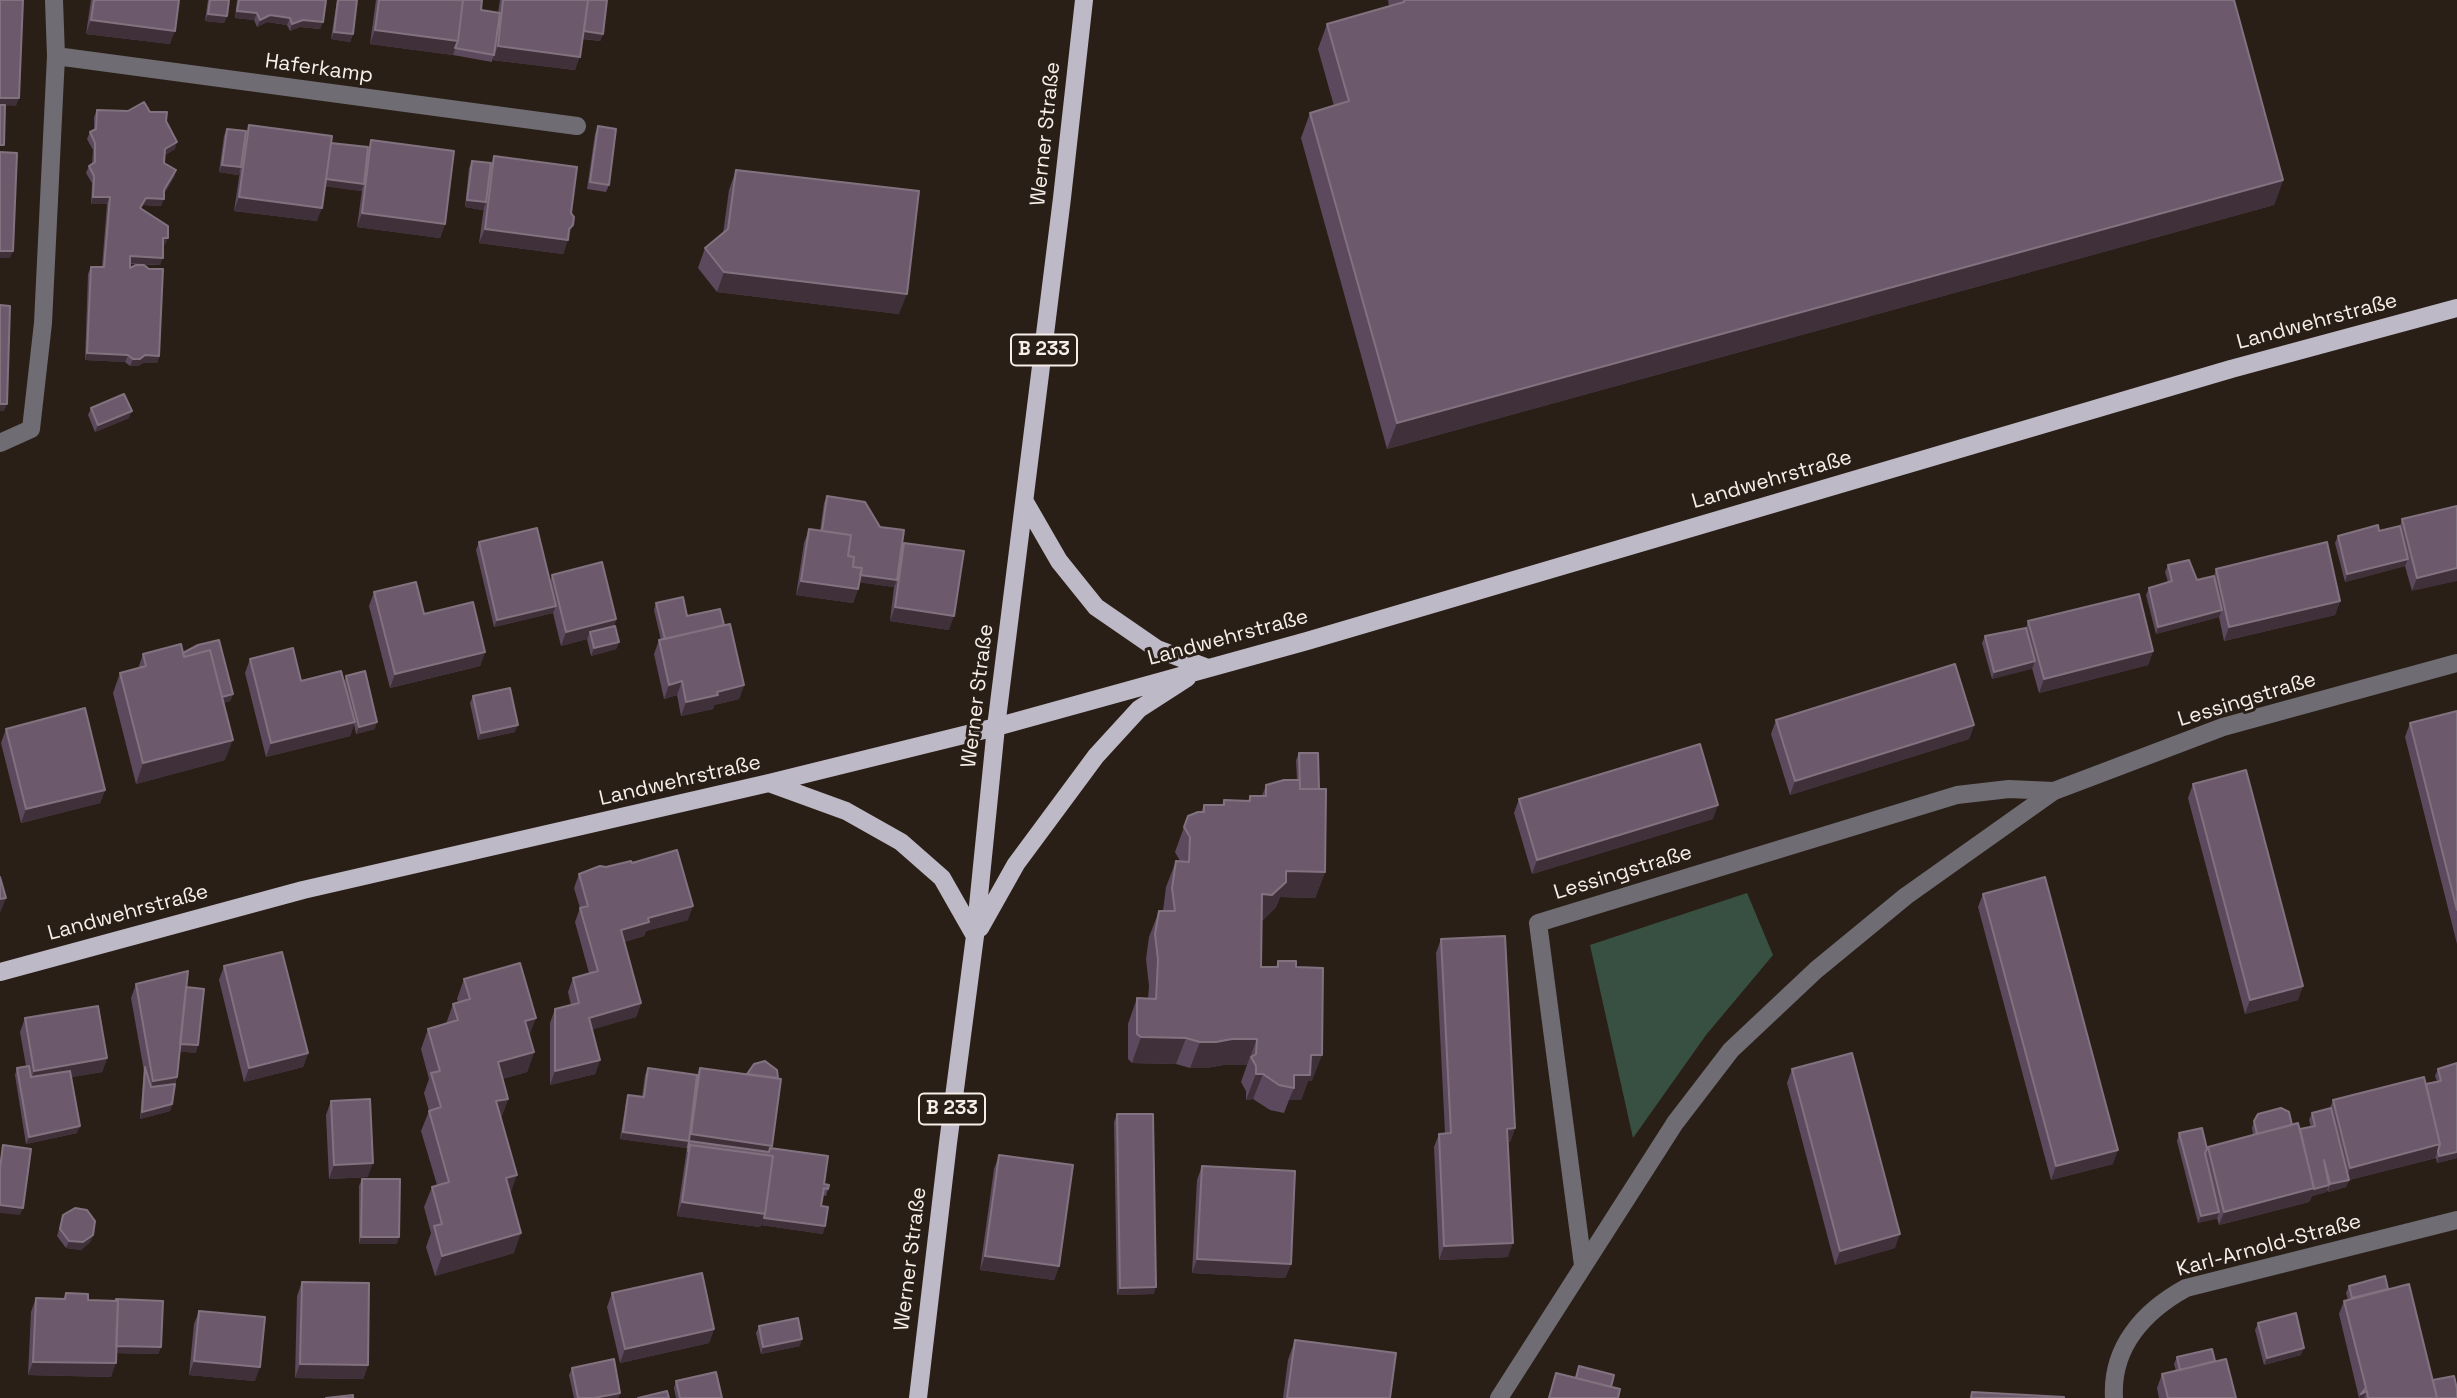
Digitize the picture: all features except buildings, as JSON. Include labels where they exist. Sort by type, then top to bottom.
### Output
[{"type":"main road","name":"Werner Straße","points":[[918,1398],[975,936],[996,727],[1084,0]]},
{"type":"main road","name":"Landwehrstraße","points":[[0,972],[303,890],[769,783],[996,727],[1205,667],[1307,641],[2231,369],[2457,308]]},
{"type":"main road","points":[[1025,502],[1059,561],[1096,607],[1157,649],[1205,667]]},
{"type":"main road","points":[[975,936],[1016,864],[1096,756],[1139,709],[1205,667]]},
{"type":"main road","points":[[769,783],[846,811],[901,842],[942,878],[975,936]]},
{"type":"street","points":[[0,443],[31,429],[43,323],[56,56],[54,0]]},
{"type":"street","name":"Haferkamp","points":[[56,56],[577,126]]},
{"type":"street","name":"Lessingstraße","points":[[1499,1398],[1675,1123],[1731,1050],[1816,970],[1906,896],[2054,791],[2222,727],[2457,663]]},
{"type":"street","name":"Lessingstraße","points":[[1583,1265],[1538,923],[1957,795],[2009,789],[2054,791]]},
{"type":"street","name":"Karl-Arnold-Straße","points":[[2114,1398],[2121,1352],[2131,1334],[2146,1315],[2164,1300],[2186,1288],[2457,1220]]},
{"type":"green space","points":[[1747,893],[1773,955],[1706,1035],[1633,1138],[1590,945]]}]
